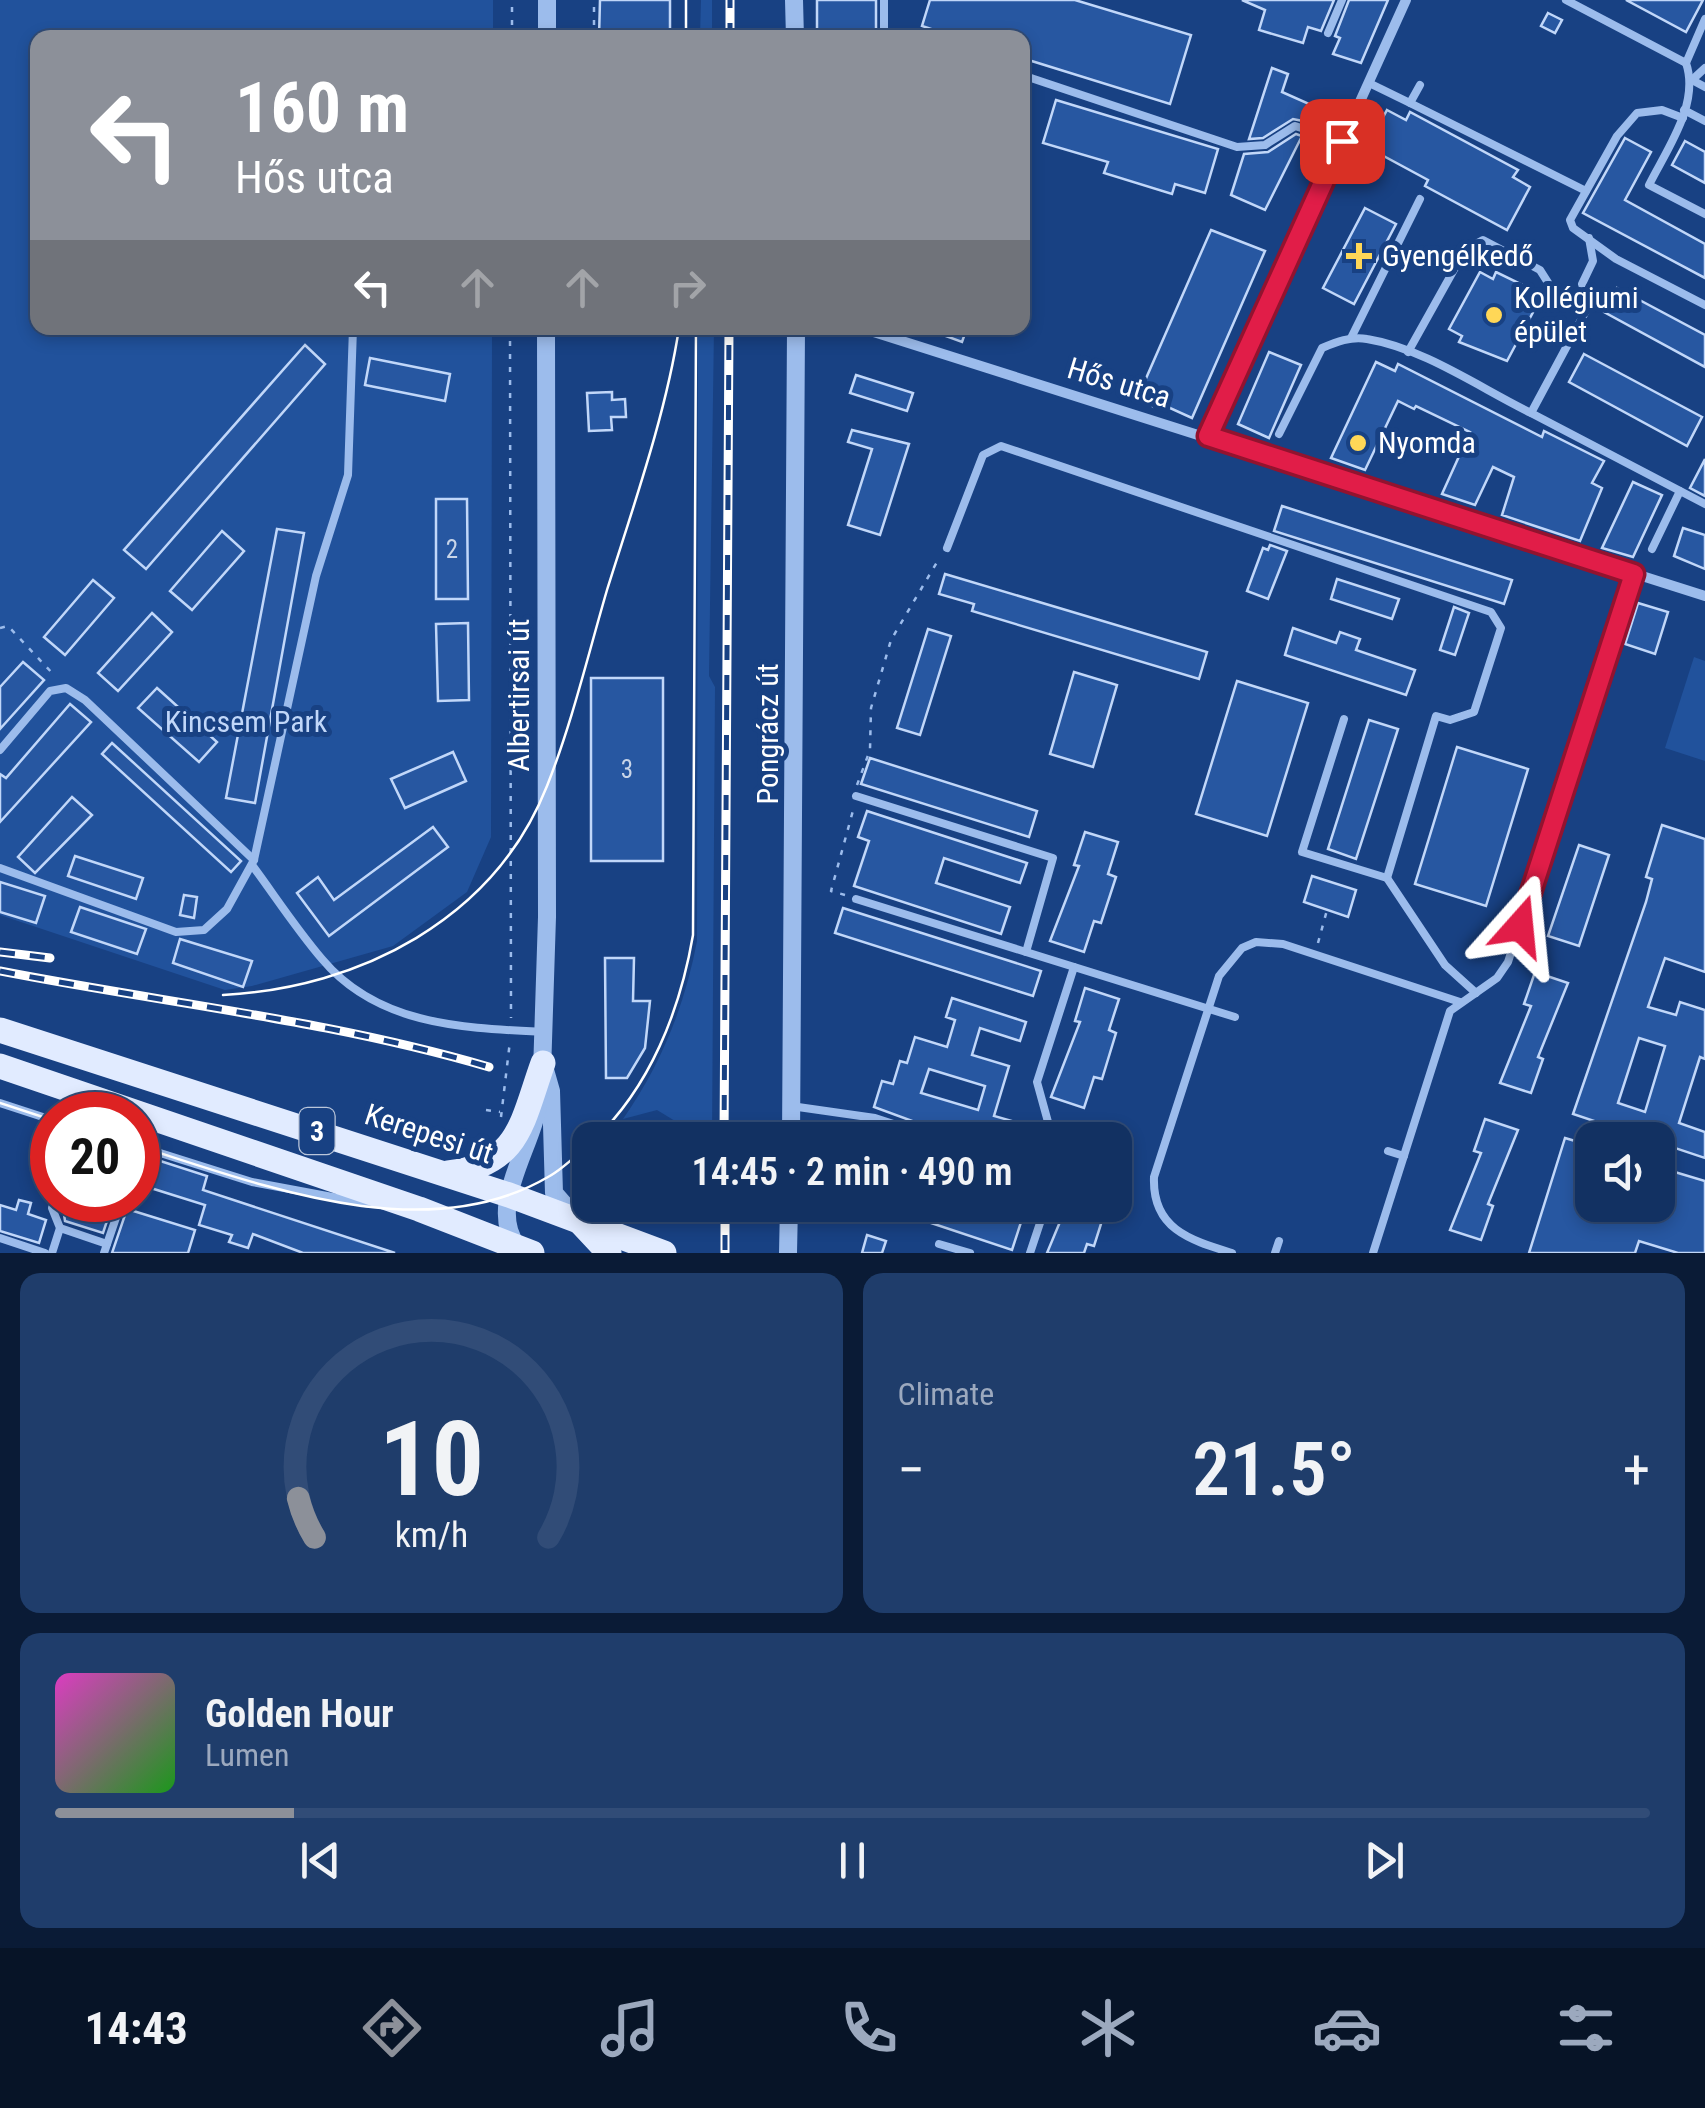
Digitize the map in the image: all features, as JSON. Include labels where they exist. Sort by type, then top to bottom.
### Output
[{"type":"main road","name":"Kerepesi út","points":[[0,1030],[190,1088],[572,1217]]},
{"type":"main road","points":[[0,1045],[94,1058]]},
{"type":"main road","points":[[446,1174],[483,1166],[513,1140],[526,1116],[542,1062]]},
{"type":"main road","name":"3","points":[[0,1066],[523,1247]]},
{"type":"main road","points":[[45,1079],[176,1110],[183,1106],[190,1088]]},
{"type":"main road","points":[[580,1222],[608,1253]]},
{"type":"main road","name":"Kerepesi út","points":[[586,1222],[664,1253]]},
{"type":"street","points":[[547,0],[547,30]]},
{"type":"street","points":[[794,0],[795,30]]},
{"type":"street","points":[[1208,436],[1406,0]]},
{"type":"street","name":"Albertirsai út","points":[[523,1247],[509,1195],[537,1121],[544,1032],[546,335]]},
{"type":"street","name":"Pongrácz út","points":[[791,1122],[796,335]]},
{"type":"street","name":"Hős utca","points":[[883,335],[1705,596]]},
{"type":"street","name":"Albertirsai út","points":[[542,1062],[550,1090],[554,1193],[572,1213]]},
{"type":"street","points":[[788,1253],[789,1222]]},
{"type":"lane","points":[[884,0],[884,30]]},
{"type":"lane","points":[[1328,33],[1342,0]]},
{"type":"lane","points":[[1566,0],[1686,64],[1692,80],[1705,87]]},
{"type":"lane","points":[[1686,64],[1705,19]]},
{"type":"lane","points":[[1705,68],[1692,80],[1683,114],[1649,185],[1705,214]]},
{"type":"lane","points":[[1030,78],[1237,146],[1265,144],[1296,126],[1342,141]]},
{"type":"lane","points":[[1368,83],[1559,172],[1586,191]]},
{"type":"lane","points":[[1410,104],[1420,85]]},
{"type":"lane","points":[[1705,122],[1662,110],[1637,113],[1617,136],[1570,220],[1574,228],[1616,259],[1705,305]]},
{"type":"lane","points":[[1351,338],[1420,199]]},
{"type":"lane","points":[[1530,412],[1589,305],[1582,284],[1593,261],[1589,238]]},
{"type":"lane","points":[[1408,352],[1464,250],[1483,240],[1540,270],[1559,300],[1584,315]]},
{"type":"lane","points":[[0,868],[176,932],[204,930],[227,909],[253,862],[316,576],[348,476],[353,335]]},
{"type":"lane","points":[[1279,434],[1322,348],[1351,338],[1368,339],[1408,352],[1705,504]]},
{"type":"lane","points":[[947,548],[983,455],[1001,446],[1491,612],[1502,628],[1474,712],[1450,720],[1436,716],[1387,878]]},
{"type":"lane","points":[[1652,549],[1680,491]]},
{"type":"lane","points":[[1373,1253],[1450,1011],[1497,978],[1508,962],[1634,574]]},
{"type":"lane","points":[[0,750],[50,692],[66,688],[85,700],[253,862],[322,960],[363,995],[414,1019],[452,1027],[544,1032]]},
{"type":"lane","points":[[1344,719],[1302,852],[1387,878],[1445,964],[1476,993]]},
{"type":"lane","points":[[856,796],[1054,858],[1026,952]]},
{"type":"lane","points":[[856,899],[1236,1017]]},
{"type":"lane","points":[[1232,1253],[1178,1233],[1166,1224],[1154,1197],[1154,1178],[1219,976],[1242,948],[1256,942],[1315,954],[1460,1002]]},
{"type":"lane","points":[[1048,1122],[1036,1082],[1074,967]]},
{"type":"lane","points":[[0,1103],[30,1113]]},
{"type":"lane","points":[[791,1106],[887,1122]]},
{"type":"lane","points":[[1388,1151],[1404,1156]]},
{"type":"lane","points":[[160,1153],[252,1182],[419,1209]]},
{"type":"lane","points":[[58,1222],[60,1228],[106,1248],[115,1222]]},
{"type":"lane","points":[[1030,1253],[1040,1222]]},
{"type":"lane","points":[[0,1238],[48,1253],[60,1228]]},
{"type":"lane","points":[[1276,1253],[1279,1241]]},
{"type":"lane","points":[[939,1244],[970,1253]]},
{"type":"path","points":[[512,0],[512,30]]},
{"type":"path","points":[[594,0],[594,30]]},
{"type":"path","points":[[497,1131],[511,1030],[510,335]]},
{"type":"path","points":[[856,899],[831,891],[870,750],[871,708],[891,640],[947,548]]},
{"type":"path","points":[[0,628],[8,626],[66,688]]},
{"type":"path","points":[[1315,954],[1328,910]]},
{"type":"green space","name":"Kincsem Park","points":[[0,0],[493,0],[493,30],[30,30],[30,335],[492,335],[491,837],[467,892],[393,946],[225,990],[0,915]]},
{"type":"green space","points":[[701,0],[712,0],[712,30],[700,30]]},
{"type":"green space","points":[[698,335],[714,335],[709,676],[715,687],[712,1122],[677,1122],[657,1110],[623,1119],[670,1034],[697,941]]},
{"type":"green space","points":[[1694,657],[1705,661],[1705,761],[1665,748]]},
{"type":"building","points":[[600,0],[670,0],[670,30],[599,30]]},
{"type":"building","points":[[817,0],[876,0],[876,30],[817,30]]},
{"type":"building","points":[[930,0],[1075,0],[1191,35],[1170,104],[1030,60],[1030,30],[934,30],[922,26]]},
{"type":"building","points":[[1242,0],[1334,0],[1321,31],[1308,27],[1303,43],[1259,30],[1265,10]]},
{"type":"building","points":[[1349,0],[1388,0],[1361,63],[1333,54],[1340,38],[1335,36]]},
{"type":"building","points":[[1626,0],[1703,0],[1686,32]]},
{"type":"building","points":[[1548,13],[1562,20],[1555,33],[1541,26]]},
{"type":"building","points":[[1272,68],[1288,74],[1282,92],[1316,107],[1308,122],[1293,119],[1263,138],[1249,139]]},
{"type":"building","points":[[1056,100],[1218,149],[1205,193],[1175,184],[1172,194],[1104,173],[1108,162],[1043,143]]},
{"type":"building","points":[[1387,110],[1406,120],[1410,112],[1518,170],[1513,177],[1530,187],[1507,230],[1425,186],[1428,180],[1367,147]]},
{"type":"building","points":[[1296,134],[1302,136],[1265,210],[1231,195],[1244,154],[1268,152]]},
{"type":"building","points":[[1625,138],[1651,152],[1625,200],[1705,244],[1705,278],[1583,213]]},
{"type":"building","points":[[1685,141],[1705,152],[1705,183],[1672,165]]},
{"type":"building","name":"Gyengélkedő","points":[[1365,208],[1396,224],[1354,304],[1323,288]]},
{"type":"building","points":[[1211,230],[1265,251],[1192,418],[1157,402],[1154,407],[1137,399]]},
{"type":"building","name":"Kollégiumi épület","points":[[1480,272],[1493,279],[1496,272],[1527,287],[1524,293],[1539,301],[1507,361],[1459,342],[1462,336],[1449,329]]},
{"type":"building","points":[[1617,288],[1705,335],[1705,367],[1604,312]]},
{"type":"building","points":[[943,335],[964,335],[962,342]]},
{"type":"building","points":[[305,345],[325,364],[146,569],[124,550]]},
{"type":"building","points":[[1269,352],[1301,365],[1269,438],[1238,424]]},
{"type":"building","points":[[1584,354],[1702,417],[1687,446],[1569,382]]},
{"type":"building","points":[[370,358],[450,374],[445,401],[365,385]]},
{"type":"building","points":[[1376,362],[1395,371],[1398,364],[1542,437],[1544,431],[1604,461],[1592,483],[1602,488],[1580,541],[1502,515],[1514,477],[1493,467],[1475,505],[1442,494],[1470,432],[1416,406],[1414,409],[1398,401],[1365,470],[1331,458]]},
{"type":"building","points":[[856,375],[913,393],[907,411],[850,393]]},
{"type":"building","points":[[612,392],[612,400],[625,399],[626,417],[611,417],[612,430],[589,431],[587,393]]},
{"type":"building","points":[[852,430],[909,444],[880,535],[848,525],[872,449],[848,442]]},
{"type":"building","points":[[1705,459],[1705,496],[1690,488]]},
{"type":"building","points":[[1633,482],[1662,495],[1633,557],[1602,548]]},
{"type":"building","points":[[436,499],[467,499],[468,599],[436,599]]},
{"type":"building","points":[[1282,506],[1512,580],[1504,604],[1274,531]]},
{"type":"building","points":[[1683,528],[1705,535],[1705,569],[1674,556]]},
{"type":"building","points":[[277,529],[304,533],[255,803],[226,798]]},
{"type":"building","points":[[222,531],[244,551],[192,610],[170,591]]},
{"type":"building","points":[[1270,545],[1287,551],[1268,599],[1247,591],[1263,548],[1268,550]]},
{"type":"building","points":[[945,574],[1207,652],[1199,679],[972,611],[974,604],[939,594]]},
{"type":"building","points":[[1337,579],[1399,599],[1392,619],[1331,599]]},
{"type":"building","points":[[93,580],[114,598],[65,655],[44,637]]},
{"type":"building","points":[[1638,603],[1668,612],[1655,654],[1625,644]]},
{"type":"building","points":[[1454,607],[1469,613],[1455,655],[1440,650]]},
{"type":"building","points":[[152,613],[172,632],[118,691],[98,673]]},
{"type":"building","points":[[468,623],[469,700],[438,701],[436,624]]},
{"type":"building","points":[[1293,628],[1336,643],[1340,632],[1360,639],[1356,650],[1415,670],[1406,695],[1285,655]]},
{"type":"building","points":[[928,629],[951,636],[920,735],[897,728]]},
{"type":"building","points":[[23,662],[44,680],[0,729],[0,687]]},
{"type":"building","points":[[1074,672],[1117,685],[1093,767],[1050,754]]},
{"type":"building","points":[[591,678],[663,678],[663,861],[591,861]]},
{"type":"building","points":[[1237,681],[1308,703],[1267,836],[1196,814]]},
{"type":"building","points":[[157,688],[217,742],[199,762],[138,708]]},
{"type":"building","points":[[70,704],[91,722],[0,822],[0,774],[6,778]]},
{"type":"building","points":[[1369,720],[1398,729],[1356,859],[1328,849]]},
{"type":"building","points":[[112,743],[241,861],[231,872],[102,754]]},
{"type":"building","points":[[1457,747],[1528,769],[1486,906],[1415,884]]},
{"type":"building","points":[[453,752],[466,781],[405,808],[391,779]]},
{"type":"building","points":[[870,758],[1037,811],[1029,837],[861,784]]},
{"type":"building","points":[[72,797],[92,815],[35,873],[18,857]]},
{"type":"building","points":[[867,811],[1027,863],[1020,883],[944,858],[936,883],[1010,907],[1001,934],[854,886],[869,841],[858,837]]},
{"type":"building","points":[[1662,825],[1705,839],[1705,972],[1665,958],[1648,1007],[1676,1015],[1680,1002],[1705,1010],[1705,1059],[1700,1057],[1679,1123],[1705,1132],[1705,1158],[1675,1148],[1675,1122],[1597,1122],[1573,1114],[1652,879],[1646,877]],"holes":[[[1639,1038],[1665,1046],[1645,1112],[1618,1103]]]},
{"type":"building","points":[[433,827],[448,847],[329,936],[297,893],[318,877],[334,900]]},
{"type":"building","points":[[1085,832],[1118,842],[1108,874],[1116,877],[1101,923],[1094,921],[1084,952],[1050,941],[1079,866],[1074,865]]},
{"type":"building","points":[[1579,845],[1609,855],[1579,946],[1548,936]]},
{"type":"building","points":[[75,856],[143,878],[136,899],[68,876]]},
{"type":"building","points":[[1312,876],[1356,890],[1348,917],[1304,902]]},
{"type":"building","points":[[0,882],[45,896],[36,923],[0,912]]},
{"type":"building","points":[[184,895],[197,897],[194,918],[180,915]]},
{"type":"building","points":[[80,907],[146,929],[137,954],[71,932]]},
{"type":"building","points":[[843,908],[1041,971],[1033,996],[835,933]]},
{"type":"building","points":[[180,939],[252,961],[243,987],[173,963]]},
{"type":"building","points":[[605,958],[634,958],[633,1001],[650,1001],[645,1048],[627,1078],[606,1078]]},
{"type":"building","points":[[1535,972],[1568,983],[1538,1057],[1543,1059],[1531,1093],[1500,1083],[1531,1006],[1524,1004]]},
{"type":"building","points":[[1085,988],[1119,999],[1109,1030],[1116,1033],[1102,1079],[1094,1077],[1084,1108],[1051,1097],[1080,1022],[1075,1021]]},
{"type":"building","points":[[952,998],[1026,1022],[1020,1041],[980,1028],[972,1055],[1009,1066],[994,1116],[1015,1122],[915,1122],[874,1107],[882,1081],[893,1084],[900,1061],[907,1063],[915,1037],[947,1047],[955,1020],[946,1017]],"holes":[[[929,1069],[985,1086],[978,1110],[921,1093]]]},
{"type":"building","points":[[1485,1119],[1518,1130],[1488,1204],[1493,1206],[1481,1240],[1450,1230],[1481,1153],[1474,1151]]},
{"type":"building","points":[[1565,1138],[1575,1141],[1575,1222],[1675,1222],[1675,1172],[1705,1181],[1705,1253],[1678,1253],[1639,1241],[1635,1253],[1529,1253]]},
{"type":"building","points":[[160,1161],[207,1176],[203,1190],[395,1253],[303,1253],[253,1234],[248,1248],[229,1242],[232,1235],[199,1225],[205,1205],[160,1191]]},
{"type":"building","points":[[19,1200],[30,1203],[30,1222],[45,1222],[39,1243],[0,1231],[0,1205],[16,1210]]},
{"type":"building","points":[[160,1219],[195,1230],[188,1253],[112,1253],[123,1222]]},
{"type":"building","points":[[68,1222],[107,1222],[103,1233]]},
{"type":"building","points":[[928,1222],[1021,1222],[1012,1250]]},
{"type":"building","points":[[1060,1222],[1102,1222],[1094,1246],[1087,1244],[1084,1253],[1047,1253]]},
{"type":"building","points":[[867,1235],[886,1241],[882,1253],[862,1253]]},
{"type":"tram line","points":[[686,0],[686,30]]},
{"type":"tram line","points":[[223,995],[274,990],[324,978],[371,961],[416,938],[457,909],[493,874],[523,833],[547,786],[572,713],[657,427],[678,335]]},
{"type":"tram line","points":[[611,1122],[647,1072],[660,1046],[680,992],[693,935],[696,335]]},
{"type":"tram line","points":[[0,1103],[30,1113]]},
{"type":"tram line","points":[[160,1153],[289,1192],[397,1209],[449,1208],[500,1198],[554,1174],[572,1160]]},
{"type":"railway","points":[[730,0],[730,30]]},
{"type":"railway","points":[[724,1122],[729,335]]},
{"type":"railway","points":[[0,952],[50,958]]},
{"type":"railway","points":[[0,971],[307,1024],[489,1067]]},
{"type":"railway","points":[[725,1222],[725,1253]]},
{"type":"place","name":"Gyengélkedő","points":[[1359,256]]},
{"type":"place","name":"Kollégiumi épület","points":[[1494,315]]},
{"type":"place","name":"Nyomda","points":[[1358,443]]},
{"type":"route","points":[[1342,141],[1208,436],[1634,574],[1520,926]]}]
